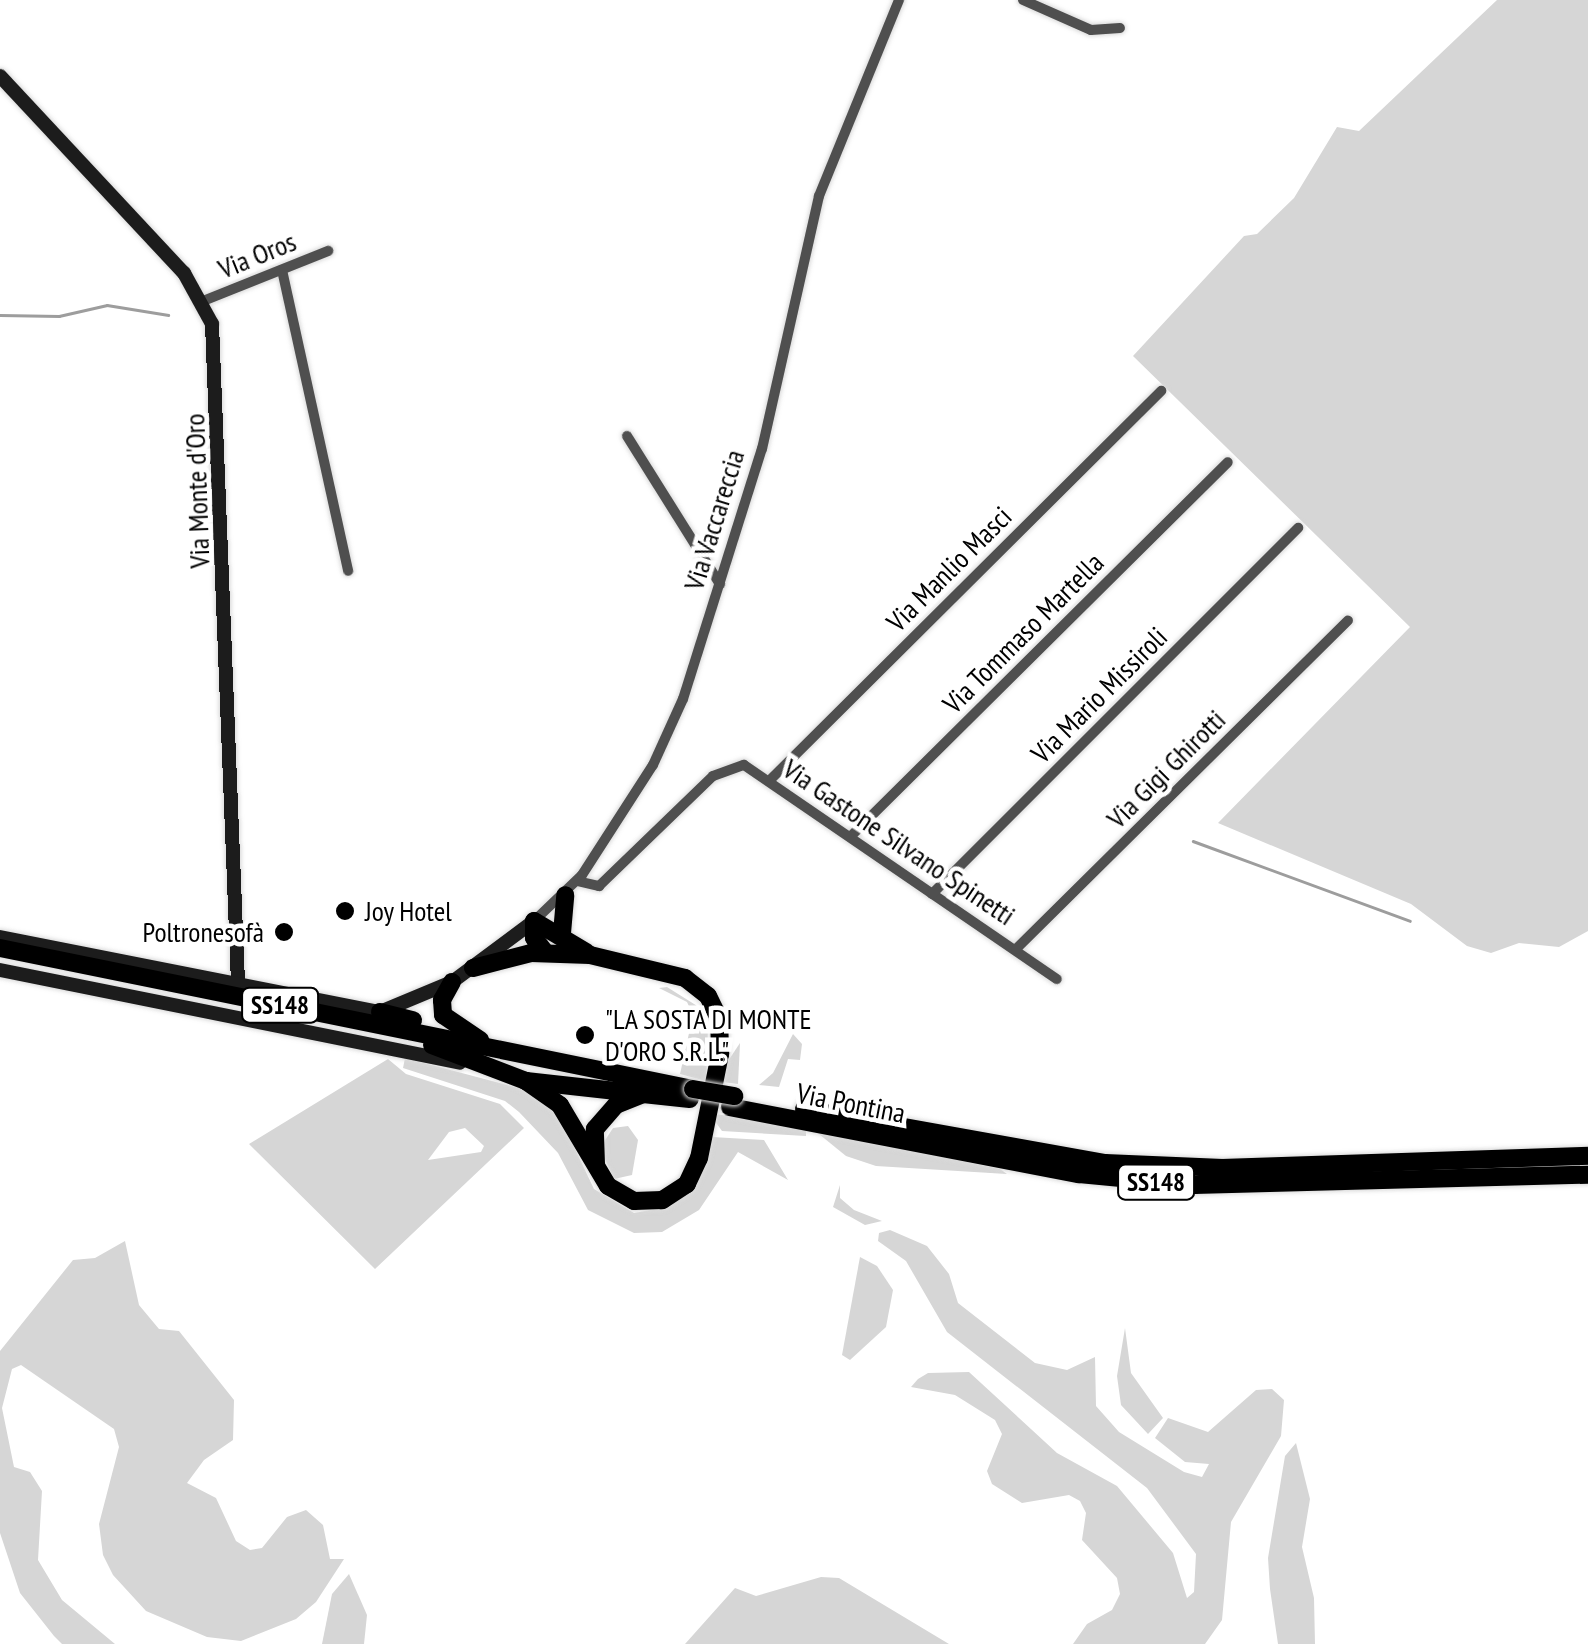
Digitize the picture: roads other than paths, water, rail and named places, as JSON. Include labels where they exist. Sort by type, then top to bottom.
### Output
[{"type":"highway","points":[[562,933],[571,888]]},
{"type":"highway","points":[[545,952],[534,938],[534,921],[562,933],[590,955]]},
{"type":"highway","points":[[0,948],[61,966]]},
{"type":"highway","points":[[474,968],[545,952],[590,955],[690,980],[713,1004],[722,1034],[699,1158],[687,1184],[667,1198],[642,1202],[621,1196],[598,1174],[560,1105],[526,1081]]},
{"type":"highway","points":[[0,960],[61,966]]},
{"type":"highway","name":"Via Pontina","points":[[61,966],[432,1045],[1079,1174],[1194,1185],[1588,1174]]},
{"type":"highway","name":"Via Pontina","points":[[61,966],[494,1048],[693,1094]]},
{"type":"highway","points":[[452,982],[441,1002],[444,1016],[494,1048]]},
{"type":"highway","points":[[380,1012],[494,1048]]},
{"type":"highway","points":[[432,1045],[488,1070],[526,1081],[643,1094],[693,1094]]},
{"type":"highway","points":[[598,1174],[598,1124],[616,1104],[643,1094]]},
{"type":"highway","name":"Via Pontina","points":[[732,1102],[1106,1164],[1223,1168],[1588,1156]]},
{"type":"street","name":"Via Vaccareccia","points":[[380,1012],[452,982],[474,968],[571,888],[662,747],[720,584],[769,424],[819,196],[898,0]]},
{"type":"street","points":[[1023,0],[1091,30],[1120,28]]},
{"type":"street","name":"Via Monte d'Oro","points":[[0,76],[202,301],[217,359],[238,984]]},
{"type":"street","name":"Via Oros","points":[[202,301],[328,251]]},
{"type":"street","points":[[282,270],[348,571]]},
{"type":"street","name":"Via Manlio Masci","points":[[770,780],[1160,391]]},
{"type":"street","points":[[627,436],[720,584]]},
{"type":"street","name":"Via Tommaso Martella","points":[[850,836],[1228,462]]},
{"type":"street","name":"Via Mario Missiroli","points":[[932,894],[1298,528]]},
{"type":"street","name":"Via Gigi Ghirotti","points":[[1016,949],[1348,620]]},
{"type":"street","name":"Via Gastone Silvano Spinetti","points":[[571,888],[599,886],[723,768],[744,766],[770,780],[1057,979]]},
{"type":"street","points":[[0,937],[380,1012]]},
{"type":"street","points":[[0,970],[488,1070]]},
{"type":"waterway","points":[[0,315],[59,316],[107,305],[168,315]]},
{"type":"waterway","points":[[1193,841],[1410,921]]},
{"type":"place","name":"Joy Hotel","points":[[345,911]]},
{"type":"place","name":"Poltronesofà","points":[[284,932]]},
{"type":"place","name":"\"LA SOSTA DI MONTE D'ORO S.R.L.\"","points":[[585,1035]]}]
